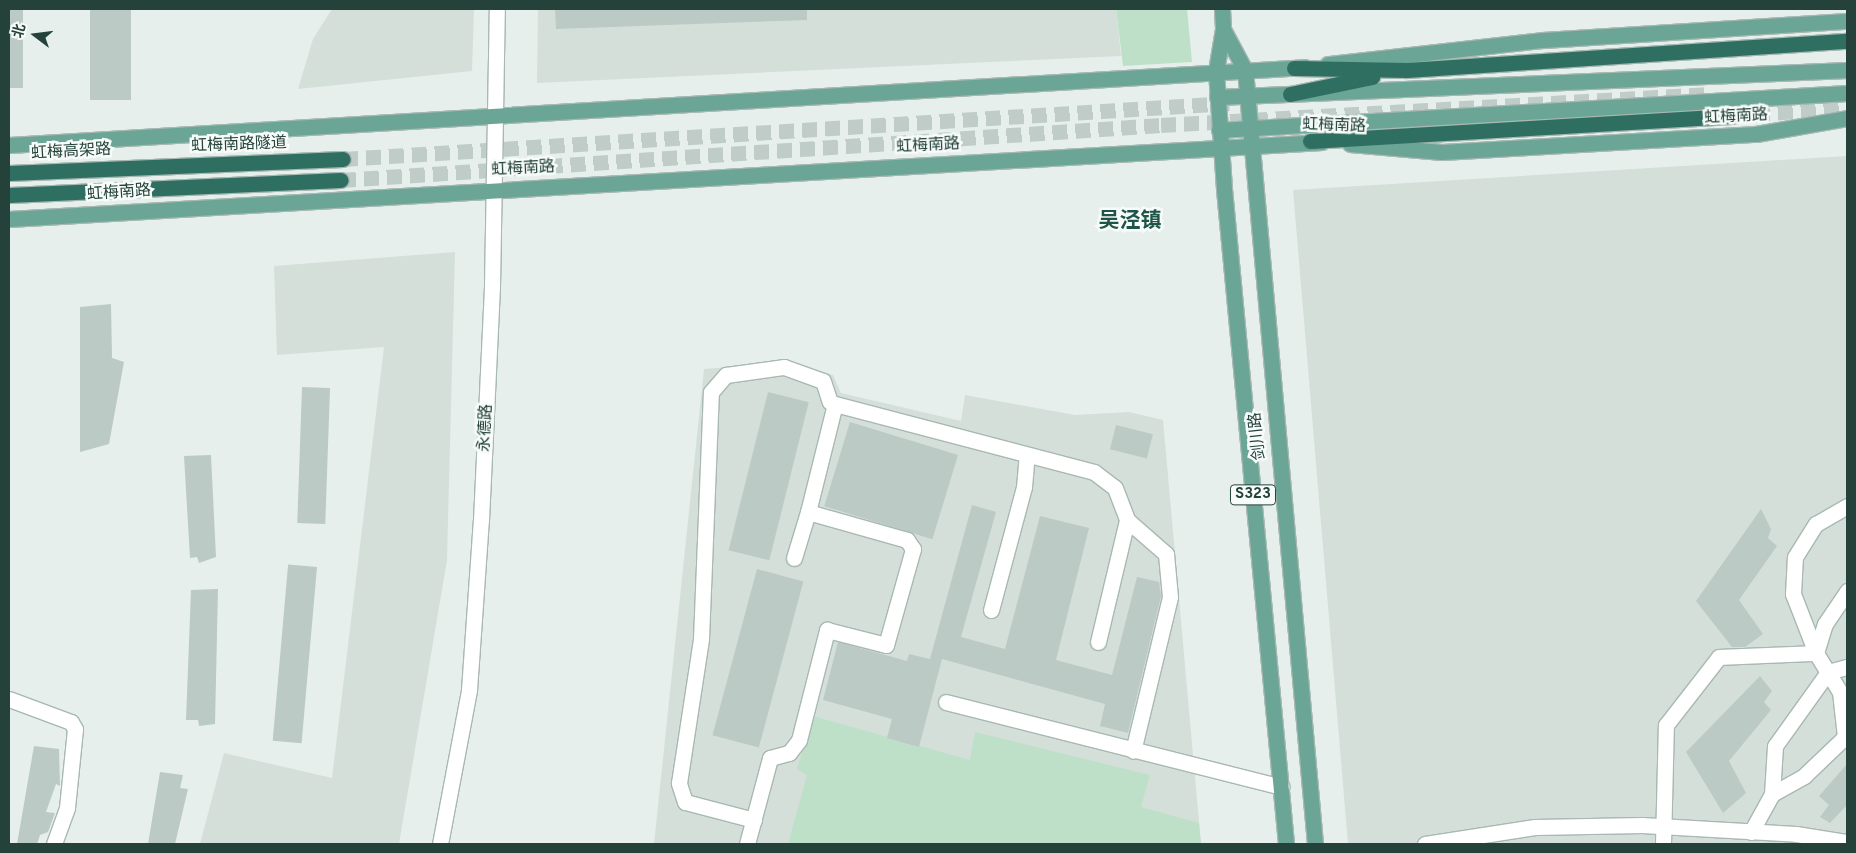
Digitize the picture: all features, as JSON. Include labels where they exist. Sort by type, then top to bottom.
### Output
[{"type":"highway","points":[[1294,68],[1407,70],[1847,41]]},
{"type":"highway","points":[[1290,94],[1407,70]]},
{"type":"highway","points":[[1310,141],[1732,116]]},
{"type":"highway","name":"虹梅南路隧道","points":[[136,166],[343,159]]},
{"type":"highway","name":"虹梅高架路","points":[[9,173],[136,166]]},
{"type":"highway","points":[[9,195],[342,180]]},
{"type":"main road","name":"剑川路","points":[[1222,9],[1224,29],[1216,72],[1220,147],[1286,844]]},
{"type":"main road","points":[[9,145],[493,114],[1294,68],[1543,40],[1847,21]]},
{"type":"main road","name":"剑川路","points":[[1224,29],[1245,70],[1247,129],[1315,844]]},
{"type":"main road","name":"虹梅南路","points":[[1217,97],[1847,70]]},
{"type":"main road","name":"虹梅南路","points":[[1220,130],[1847,93]]},
{"type":"main road","name":"虹梅南路","points":[[9,219],[494,188],[1310,141],[1442,152],[1756,134],[1847,118]]},
{"type":"street","name":"永德路","points":[[440,844],[470,690],[494,188],[493,114],[497,9]]},
{"type":"street","points":[[754,820],[685,802],[679,783],[701,639],[711,392],[726,375],[784,367],[823,381],[830,402]]},
{"type":"street","points":[[794,558],[808,512],[835,404],[1094,472],[1115,488],[1126,520],[1166,554],[1170,597],[1133,750]]},
{"type":"street","points":[[991,610],[1024,487],[1027,454]]},
{"type":"street","points":[[1772,794],[1804,776],[1845,737],[1840,692],[1816,653],[1793,594],[1795,557],[1816,524],[1847,506]]},
{"type":"street","points":[[747,844],[770,758],[789,754],[799,740],[827,630],[886,645],[913,549],[907,540],[808,512]]},
{"type":"street","points":[[1098,642],[1126,520]]},
{"type":"street","points":[[1816,653],[1825,624],[1847,591]]},
{"type":"street","points":[[1663,844],[1666,725],[1719,657],[1816,653]]},
{"type":"street","points":[[1751,832],[1772,794],[1775,746],[1828,672],[1847,667]]},
{"type":"street","points":[[9,699],[71,722],[75,728],[67,808],[54,844]]},
{"type":"street","points":[[946,702],[1281,787]]},
{"type":"street","points":[[1425,844],[1535,827],[1662,826],[1751,832],[1847,842]]},
{"type":"shaded area","points":[[332,9],[474,9],[472,71],[298,89],[313,39]]},
{"type":"shaded area","points":[[538,9],[1116,9],[1121,56],[537,83]]},
{"type":"shaded area","points":[[1847,156],[1847,844],[1348,844],[1293,190]]},
{"type":"shaded area","points":[[455,252],[447,560],[399,844],[200,844],[224,753],[332,778],[384,347],[277,355],[274,266]]},
{"type":"shaded area","points":[[791,362],[833,375],[841,393],[961,421],[965,395],[1075,415],[1129,412],[1163,420],[1201,844],[654,844],[704,369]]},
{"type":"green space","points":[[1116,9],[1187,9],[1192,62],[1123,66]]},
{"type":"green space","points":[[813,716],[970,760],[975,732],[1150,775],[1141,807],[1199,823],[1201,844],[788,844],[807,775],[797,769]]},
{"type":"building","points":[[9,9],[23,9],[23,88],[9,88]]},
{"type":"building","points":[[90,9],[131,9],[131,100],[90,100]]},
{"type":"building","points":[[555,9],[807,9],[807,20],[556,29]]},
{"type":"building","points":[[111,304],[112,358],[124,362],[109,444],[80,452],[80,307]]},
{"type":"building","points":[[302,387],[330,388],[325,524],[297,523]]},
{"type":"building","points":[[768,392],[809,402],[769,560],[729,550]]},
{"type":"building","points":[[850,422],[958,455],[932,539],[824,506]]},
{"type":"building","points":[[1116,425],[1153,434],[1147,458],[1110,449]]},
{"type":"building","points":[[211,455],[216,557],[199,563],[197,557],[190,558],[184,456]]},
{"type":"building","points":[[972,505],[996,512],[961,637],[1005,649],[1040,516],[1089,528],[1056,660],[1112,675],[1137,577],[1159,582],[1161,596],[1128,733],[1100,726],[1105,704],[942,659],[919,747],[887,738],[892,719],[823,700],[838,642],[907,661],[909,654],[930,659]]},
{"type":"building","points":[[1761,509],[1771,529],[1768,538],[1777,546],[1739,600],[1763,634],[1745,647],[1732,647],[1696,601]]},
{"type":"building","points":[[288,564],[317,567],[302,743],[273,741]]},
{"type":"building","points":[[757,569],[803,581],[759,748],[712,735]]},
{"type":"building","points":[[218,589],[215,724],[199,726],[198,720],[186,720],[191,590]]},
{"type":"building","points":[[1760,676],[1772,691],[1764,702],[1771,710],[1729,761],[1746,793],[1723,813],[1686,752]]},
{"type":"building","points":[[34,746],[59,749],[60,786],[56,784],[46,812],[55,813],[48,832],[40,835],[37,844],[17,844]]},
{"type":"building","points":[[1847,764],[1847,805],[1830,823],[1820,817],[1829,805],[1819,796]]},
{"type":"building","points":[[160,772],[183,775],[180,788],[188,789],[175,844],[148,844]]},
{"type":"tunnel","points":[[341,180],[1161,125],[1710,94]]},
{"type":"tunnel","points":[[343,159],[1229,103]]},
{"type":"tunnel","points":[[1732,116],[1847,107]]},
{"type":"district","name":"吴泾镇","points":[[1130,222]]}]
